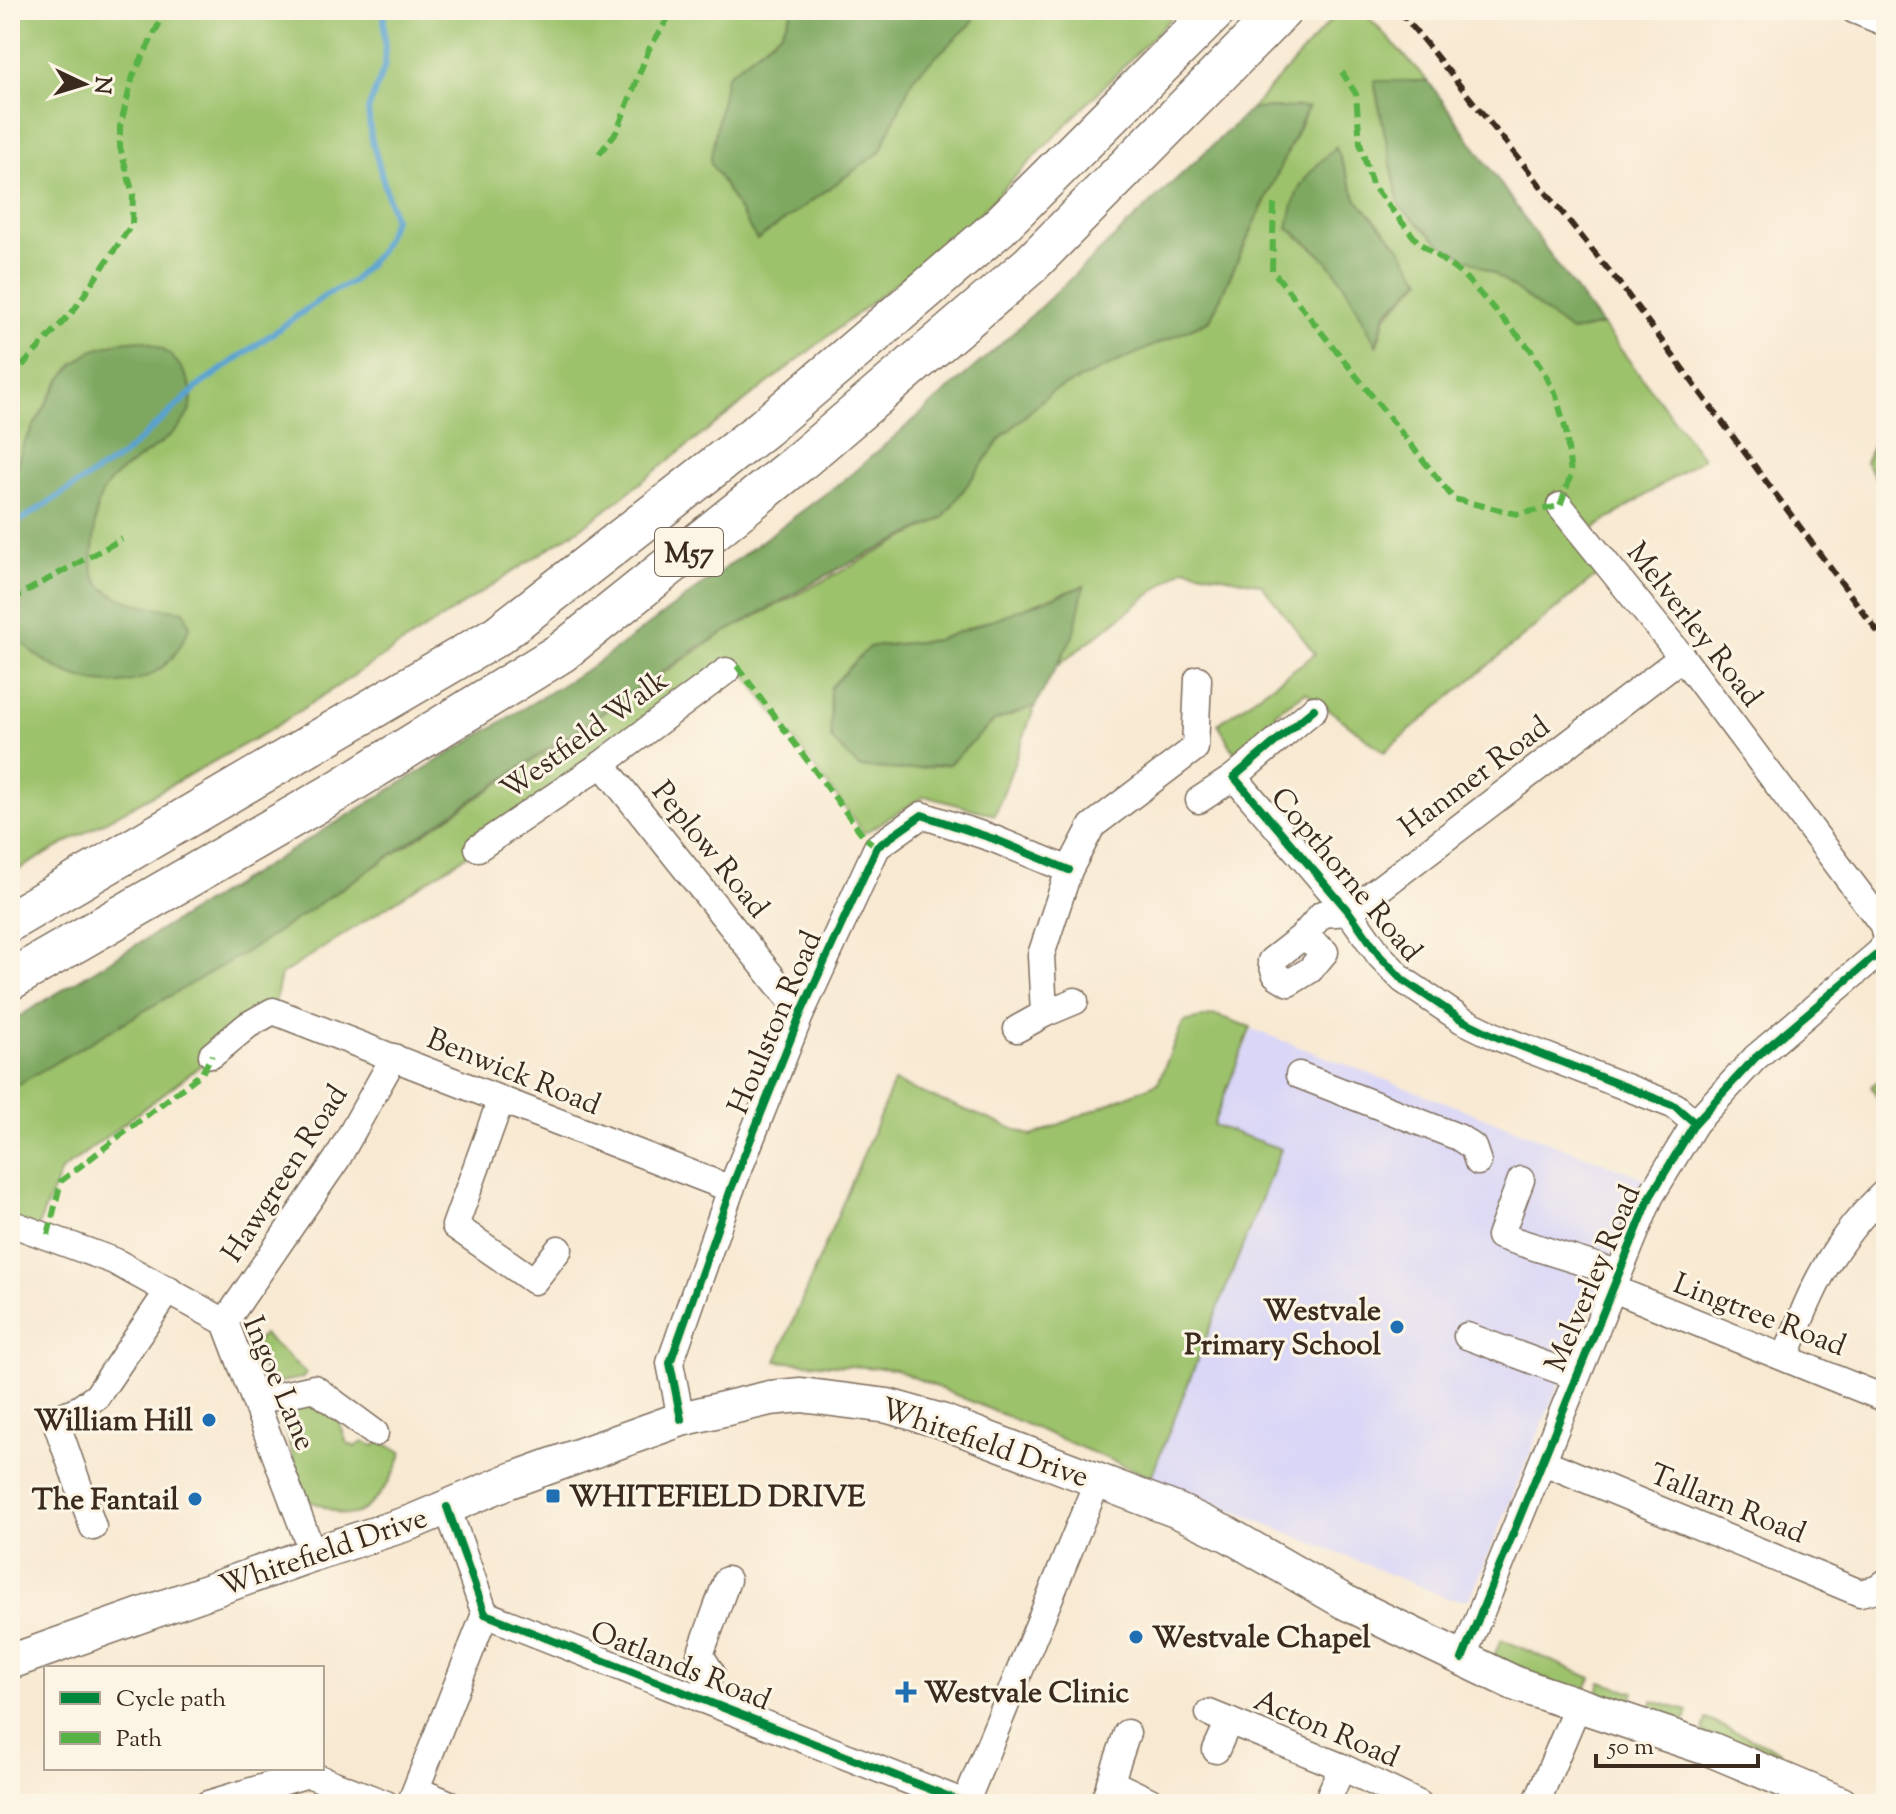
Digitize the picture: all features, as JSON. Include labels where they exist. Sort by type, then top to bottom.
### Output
[{"type":"highway","name":"M57","points":[[10,921],[498,635],[764,428],[987,238],[1216,10]]},
{"type":"highway","name":"M57","points":[[10,980],[334,793],[562,652],[798,463],[1030,265],[1282,10]]},
{"type":"main road","name":"Whitefield Drive","points":[[10,1662],[412,1522],[681,1419],[770,1398],[801,1395],[830,1397],[888,1406],[941,1421],[1098,1480],[1229,1535],[1345,1602],[1516,1684],[1577,1707],[1710,1749],[1841,1804]]},
{"type":"street","points":[[1854,10],[1886,23]]},
{"type":"street","name":"Melverley Road","points":[[1462,1659],[1650,1197],[1695,1123],[1755,1058],[1881,951],[1886,939],[1883,925],[1682,657],[1560,506]]},
{"type":"street","name":"Hanmer Road","points":[[1303,936],[1322,914],[1349,912],[1682,657]]},
{"type":"street","name":"Westfield Walk","points":[[478,848],[602,764],[726,671]]},
{"type":"street","points":[[1044,1014],[1041,955],[1069,870],[1092,826],[1195,748],[1198,679]]},
{"type":"street","name":"Copthorne Road","points":[[1199,800],[1234,777],[1314,709]]},
{"type":"street","name":"Peplow Road","points":[[602,764],[801,1013]]},
{"type":"street","name":"Copthorne Road","points":[[1234,777],[1403,980],[1462,1020],[1539,1055],[1675,1106],[1695,1123]]},
{"type":"street","name":"Houlston Road","points":[[681,1419],[670,1363],[731,1189],[801,1013],[877,847],[922,815],[1069,870]]},
{"type":"street","points":[[1017,1029],[1075,1001]]},
{"type":"street","name":"Benwick Road","points":[[212,1055],[248,1025],[273,1011],[500,1102],[731,1189]]},
{"type":"street","name":"Hawgreen Road","points":[[225,1322],[337,1159],[394,1057]]},
{"type":"street","points":[[1299,1075],[1458,1137],[1473,1147],[1478,1162]]},
{"type":"street","points":[[500,1102],[455,1226],[534,1281],[559,1249]]},
{"type":"street","name":"Lingtree Road","points":[[1521,1180],[1500,1236],[1614,1281],[1886,1399]]},
{"type":"street","points":[[1786,1357],[1819,1276],[1864,1212],[1886,1191]]},
{"type":"street","name":"Ingoe Lane","points":[[10,1223],[102,1256],[225,1322],[313,1554]]},
{"type":"street","points":[[93,1527],[55,1419],[90,1403],[169,1290]]},
{"type":"street","points":[[1467,1336],[1575,1376]]},
{"type":"street","points":[[256,1401],[314,1388],[375,1433]]},
{"type":"street","name":"Tallarn Road","points":[[1544,1462],[1860,1593],[1877,1589],[1886,1582]]},
{"type":"street","points":[[965,1804],[1098,1480]]},
{"type":"street","points":[[447,1507],[485,1614],[413,1797],[450,1804]]},
{"type":"street","points":[[700,1699],[711,1672],[700,1655],[702,1644],[727,1580]]},
{"type":"street","name":"Oatlands Road","points":[[485,1614],[965,1804]]},
{"type":"street","points":[[1536,1804],[1577,1707]]},
{"type":"street","name":"Acton Road","points":[[1216,1750],[1219,1717],[1342,1767],[1419,1804]]},
{"type":"street","points":[[1127,1733],[1106,1793],[1150,1801]]},
{"type":"street","points":[[1326,1804],[1342,1767]]},
{"type":"street","points":[[208,1804],[308,1774],[386,1804]]},
{"type":"shaded area","name":"Westvale Primary School","points":[[1252,1029],[1644,1178],[1470,1599],[1450,1599],[1151,1477],[1282,1149],[1213,1124]]},
{"type":"green space","points":[[10,10],[1179,10],[960,233],[594,519],[267,732],[10,874]]},
{"type":"green space","points":[[793,10],[973,10],[973,22],[913,78],[880,152],[757,240],[710,162],[726,76],[781,32]]},
{"type":"green space","points":[[1340,10],[1362,10],[1428,81],[1374,82],[1400,207],[1440,243],[1498,276],[1571,331],[1602,325],[1703,458],[1584,535],[1609,565],[1384,752],[1306,692],[1275,713],[1286,733],[1240,762],[1218,724],[1315,654],[1261,584],[1184,568],[1060,664],[1083,586],[937,640],[869,647],[831,739],[859,767],[905,770],[949,764],[994,721],[1035,706],[995,815],[925,796],[864,833],[736,663],[478,848],[281,975],[273,1011],[61,1171],[36,1231],[10,1223],[10,1087],[259,944],[722,634],[943,518],[1002,437],[1051,392],[1210,320],[1308,108],[1251,109]],"holes":[[[1335,147],[1357,200],[1422,279],[1386,316],[1377,345],[1336,267],[1288,228]]]},
{"type":"green space","points":[[1374,81],[1428,81],[1602,325],[1571,332],[1498,276],[1440,243],[1400,207]]},
{"type":"green space","points":[[1308,107],[1210,320],[1051,392],[1002,437],[943,518],[838,569],[699,647],[259,944],[10,1089],[10,1022],[596,664],[848,477],[1001,344],[1251,109]]},
{"type":"green space","points":[[1336,147],[1357,200],[1397,244],[1421,279],[1385,314],[1376,345],[1350,294],[1331,266],[1288,228],[1294,201],[1303,182]]},
{"type":"green space","points":[[142,340],[169,354],[183,370],[192,397],[189,413],[165,440],[117,475],[106,487],[96,512],[93,567],[95,578],[105,589],[138,604],[184,611],[190,626],[177,651],[157,671],[139,680],[99,682],[59,669],[41,658],[12,631],[10,489],[23,445],[58,383],[74,364],[92,351],[120,342]]},
{"type":"green space","points":[[1886,417],[1886,493],[1865,462]]},
{"type":"green space","points":[[1084,586],[1073,636],[1035,706],[994,721],[949,764],[905,770],[859,767],[831,739],[830,688],[869,647],[937,640]]},
{"type":"green space","points":[[1215,1015],[1251,1027],[1213,1125],[1281,1149],[1151,1477],[894,1369],[776,1361],[894,1082],[1032,1136],[1158,1083],[1183,1022]]},
{"type":"green space","points":[[1886,1075],[1886,1114],[1871,1086]]},
{"type":"green space","points":[[263,1334],[306,1373],[303,1378],[275,1383],[256,1361],[252,1348]]},
{"type":"green space","points":[[310,1400],[339,1421],[347,1443],[355,1447],[363,1442],[375,1446],[379,1441],[402,1452],[395,1471],[381,1493],[354,1514],[339,1513],[307,1500],[279,1412],[285,1401]]},
{"type":"green space","points":[[1501,1639],[1591,1678],[1585,1691],[1555,1684],[1494,1656]]},
{"type":"green space","points":[[1601,1682],[1634,1692],[1629,1708],[1596,1698]]},
{"type":"green space","points":[[1653,1701],[1688,1711],[1684,1724],[1650,1714]]},
{"type":"green space","points":[[1706,1719],[1780,1751],[1779,1755],[1702,1733]]},
{"type":"waterway","points":[[10,527],[122,456],[200,385],[328,294],[352,282],[380,251],[394,219],[371,137],[368,110],[385,65],[384,10]]},
{"type":"railway","points":[[1399,10],[1619,283],[1886,643]]},
{"type":"marked path","points":[[10,379],[74,310],[132,224],[133,194],[120,147],[120,127],[133,76],[166,10]]},
{"type":"marked path","points":[[599,154],[617,131],[649,49],[673,10]]},
{"type":"marked path","points":[[1274,204],[1272,270],[1454,499],[1517,514],[1560,506],[1571,475],[1566,431],[1555,392],[1531,350],[1464,276],[1418,242],[1372,185],[1360,143],[1356,94],[1342,72]]},
{"type":"marked path","points":[[10,600],[122,539]]},
{"type":"marked path","points":[[737,666],[865,838],[877,847]]},
{"type":"marked path","points":[[48,1235],[61,1181],[202,1073],[212,1055]]},
{"type":"cycle path","points":[[1314,709],[1234,777],[1349,912],[1380,956],[1403,980],[1462,1020],[1497,1037],[1675,1106],[1695,1123]]},
{"type":"cycle path","points":[[681,1419],[670,1363],[731,1189],[801,1013],[877,847],[922,815],[994,839],[1069,870]]},
{"type":"cycle path","points":[[1462,1659],[1650,1197],[1695,1123],[1755,1058],[1881,951],[1886,940]]},
{"type":"cycle path","points":[[447,1507],[485,1614],[965,1803]]},
{"type":"place","name":"Westvale Primary School","points":[[1397,1327]]},
{"type":"place","name":"William Hill","points":[[209,1420]]},
{"type":"place","name":"WHITEFIELD DRIVE","points":[[553,1496]]},
{"type":"place","name":"The Fantail","points":[[195,1499]]},
{"type":"place","name":"Westvale Chapel","points":[[1136,1637]]},
{"type":"place","name":"Westvale Clinic","points":[[906,1692]]}]
